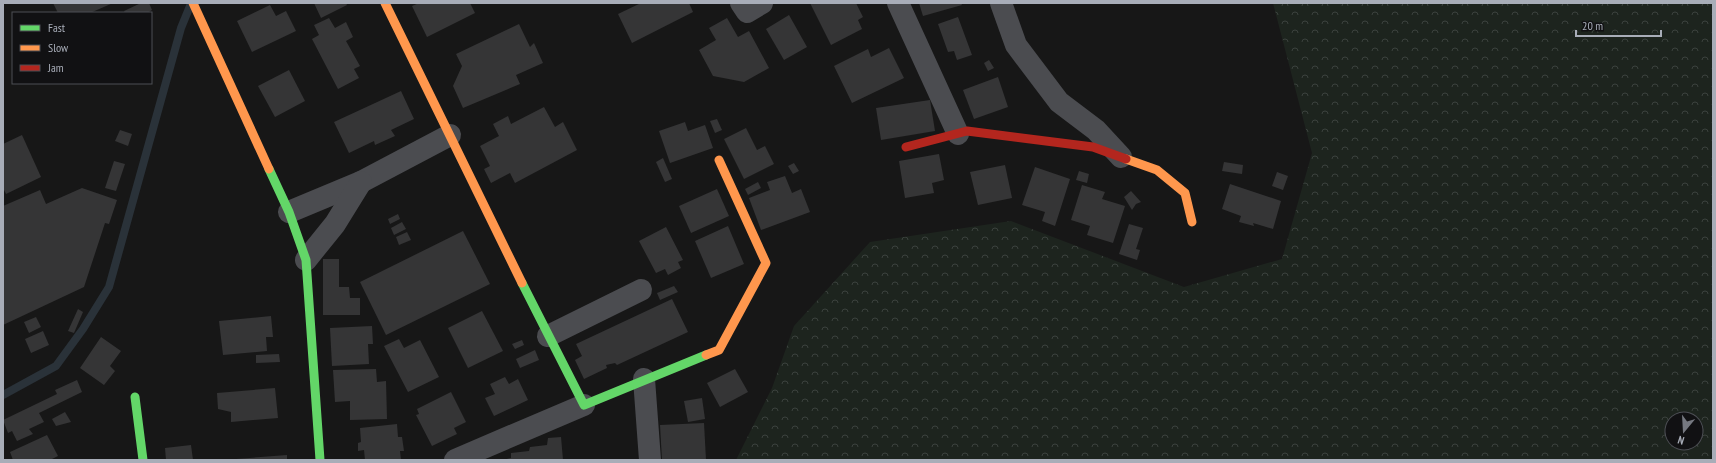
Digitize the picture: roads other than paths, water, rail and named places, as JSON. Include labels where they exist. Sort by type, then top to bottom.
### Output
[{"type":"street","points":[[385,3],[548,336],[584,406]]},
{"type":"street","points":[[741,3],[747,12],[762,3]]},
{"type":"street","points":[[898,3],[958,134]]},
{"type":"street","points":[[1001,3],[1016,45],[1059,102],[1096,130],[1121,157]]},
{"type":"street","points":[[195,6],[288,212],[306,260],[320,460]]},
{"type":"street","points":[[906,147],[967,131],[1093,147],[1158,170],[1186,193],[1192,222]]},
{"type":"street","points":[[288,212],[361,182],[450,135]]},
{"type":"street","points":[[455,460],[477,455],[644,379],[719,350],[766,263],[719,160]]},
{"type":"street","points":[[306,260],[335,224],[361,182]]},
{"type":"street","points":[[548,336],[641,290]]},
{"type":"street","points":[[644,379],[650,460]]},
{"type":"street","points":[[135,397],[143,460]]},
{"type":"waterway","points":[[3,395],[56,366],[83,329],[109,287],[181,28],[190,6]]}]
